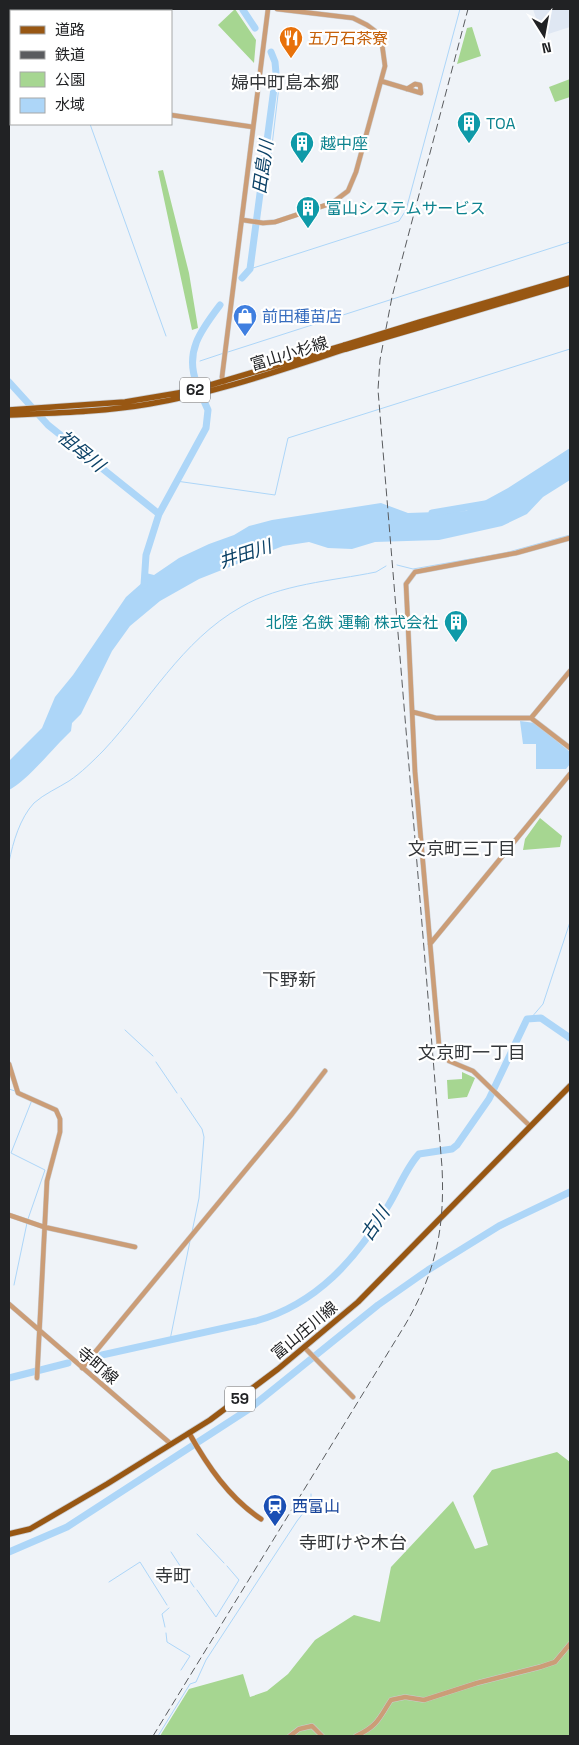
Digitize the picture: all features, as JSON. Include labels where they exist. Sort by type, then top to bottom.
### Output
[{"type":"main road","name":"富山小杉線","points":[[9,415],[42,411],[134,407],[190,396],[570,278]]},
{"type":"main road","name":"富山小杉線","points":[[421,324],[570,283]]},
{"type":"main road","name":"富山小杉線","points":[[9,410],[31,412]]},
{"type":"main road","name":"富山庄川線","points":[[9,1534],[24,1531],[70,1506],[239,1400],[358,1302],[570,1086]]},
{"type":"main road","points":[[189,1433],[197,1447],[232,1494],[261,1519]]},
{"type":"street","points":[[225,384],[222,377],[268,9]]},
{"type":"street","points":[[243,220],[275,222],[332,203],[348,191],[356,172],[385,66],[382,44],[375,31],[367,24],[353,18],[277,9]]},
{"type":"street","points":[[381,81],[407,89]]},
{"type":"street","points":[[172,115],[253,128]]},
{"type":"street","points":[[530,1126],[473,1071],[449,1061],[442,1054],[439,1045],[415,772],[406,589],[411,575],[415,572],[516,553],[570,538]]},
{"type":"street","points":[[532,718],[570,671]]},
{"type":"street","points":[[413,712],[426,717],[436,718],[532,718],[570,748]]},
{"type":"street","points":[[430,944],[570,774]]},
{"type":"street","points":[[9,1064],[18,1093],[56,1110],[60,1119],[59,1141],[48,1172],[37,1378]]},
{"type":"street","points":[[82,1368],[292,1114],[324,1071]]},
{"type":"street","points":[[9,1215],[44,1227],[135,1247]]},
{"type":"street","name":"寺町線","points":[[9,1304],[171,1444]]},
{"type":"street","points":[[304,1347],[353,1396]]},
{"type":"street","points":[[356,1736],[370,1729],[382,1718],[391,1700],[405,1697],[424,1700],[476,1683],[540,1667],[555,1662],[570,1644]]},
{"type":"street","points":[[290,1736],[299,1729],[312,1726],[322,1736]]},
{"type":"shaded area","points":[[533,9],[570,9],[570,27],[542,36]]},
{"type":"green space","points":[[235,9],[256,40],[254,63],[218,25]]},
{"type":"green space","points":[[472,27],[481,56],[457,64],[467,28]]},
{"type":"green space","points":[[570,79],[570,97],[555,102],[549,87]]},
{"type":"green space","points":[[163,170],[189,273],[198,328],[192,330],[158,171]]},
{"type":"green space","points":[[540,818],[562,836],[560,847],[523,850],[525,839]]},
{"type":"green space","points":[[462,1072],[475,1078],[467,1097],[448,1099],[447,1080],[462,1079]]},
{"type":"green space","points":[[557,1452],[570,1462],[570,1736],[160,1736],[189,1689],[243,1674],[250,1697],[267,1691],[288,1674],[315,1640],[354,1615],[380,1622],[391,1567],[453,1501],[475,1549],[488,1545],[473,1496],[492,1470]]},
{"type":"water","points":[[570,448],[570,480],[543,497],[527,514],[502,526],[439,540],[375,542],[352,549],[328,548],[309,542],[283,546],[199,579],[160,601],[130,626],[112,651],[81,714],[72,723],[71,731],[24,780],[9,790],[9,761],[42,728],[55,697],[73,675],[126,597],[143,582],[146,573],[154,575],[179,558],[209,544],[234,535],[249,526],[272,520],[381,503],[408,513],[466,511],[508,488]]},
{"type":"water","points":[[520,721],[535,723],[570,752],[570,764],[566,769],[536,769],[536,744],[523,744]]},
{"type":"waterway","points":[[250,269],[399,221],[406,210],[460,9]]},
{"type":"waterway","name":"田島川","points":[[243,10],[255,28]]},
{"type":"waterway","name":"田島川","points":[[242,278],[250,269],[276,73],[275,62],[271,52]]},
{"type":"waterway","points":[[264,164],[270,162],[280,78],[276,73]]},
{"type":"waterway","points":[[90,125],[166,336]]},
{"type":"waterway","points":[[228,352],[570,242]]},
{"type":"waterway","name":"田島川","points":[[197,384],[192,362],[196,342],[220,305]]},
{"type":"waterway","points":[[176,481],[275,495],[288,438],[570,349]]},
{"type":"waterway","points":[[200,361],[224,353]]},
{"type":"waterway","name":"祖母川","points":[[9,382],[48,425],[159,514]]},
{"type":"waterway","name":"田島川","points":[[144,585],[146,555],[159,514],[206,428],[208,410],[204,401]]},
{"type":"waterway","name":"井田川","points":[[432,513],[485,504]]},
{"type":"waterway","points":[[397,565],[413,569],[505,553],[570,535]]},
{"type":"waterway","points":[[9,862],[18,831],[34,803],[65,784],[95,759],[120,732],[183,655],[220,621],[241,607],[272,593],[307,584],[376,572],[386,566]]},
{"type":"waterway","points":[[531,1018],[543,1004],[570,922]]},
{"type":"waterway","name":"古川","points":[[102,1355],[256,1321],[278,1313],[316,1291],[333,1277],[362,1244],[376,1225],[406,1172],[419,1154],[452,1149],[457,1145],[489,1099],[527,1019],[541,1018],[570,1038]]},
{"type":"waterway","points":[[125,1030],[153,1056]]},
{"type":"waterway","points":[[156,1062],[177,1093]]},
{"type":"waterway","points":[[9,1089],[15,1091]]},
{"type":"waterway","points":[[181,1098],[202,1129],[204,1137],[199,1198],[192,1232]]},
{"type":"waterway","points":[[28,1219],[45,1170],[11,1153],[32,1100]]},
{"type":"waterway","points":[[9,1552],[67,1527],[249,1409],[378,1305],[428,1270],[499,1226],[570,1192]]},
{"type":"waterway","points":[[14,1285],[27,1223]]},
{"type":"waterway","points":[[170,1340],[190,1241]]},
{"type":"waterway","name":"古川","points":[[9,1378],[68,1363]]},
{"type":"waterway","points":[[158,1736],[190,1684],[196,1682],[206,1660],[297,1521],[311,1503],[311,1494]]},
{"type":"waterway","points":[[197,1534],[224,1563]]},
{"type":"waterway","points":[[171,1552],[194,1587]]},
{"type":"waterway","points":[[109,1582],[140,1562],[167,1605]]},
{"type":"waterway","points":[[197,1590],[216,1617],[239,1580],[227,1566]]},
{"type":"waterway","points":[[165,1627],[162,1614],[169,1608]]},
{"type":"waterway","points":[[166,1633],[167,1642],[190,1656],[181,1670]]},
{"type":"railway","points":[[153,1736],[405,1325],[424,1287],[431,1268],[440,1230],[443,1189],[442,1167],[378,390],[380,360],[392,297],[468,9]]},
{"type":"place","name":"五万石茶寮","points":[[291,59]]},
{"type":"place","name":"TOA","points":[[469,144]]},
{"type":"place","name":"越中座","points":[[302,164]]},
{"type":"place","name":"富山システムサービス","points":[[308,229]]},
{"type":"place","name":"前田種苗店","points":[[245,337]]},
{"type":"place","name":"北陸 名鉄 運輸 株式会社","points":[[456,643]]},
{"type":"place","name":"西富山","points":[[275,1527]]},
{"type":"district","name":"婦中町島本郷","points":[[285,83]]},
{"type":"district","name":"文京町三丁目","points":[[462,849]]},
{"type":"district","name":"下野新","points":[[289,980]]},
{"type":"district","name":"文京町一丁目","points":[[472,1053]]},
{"type":"district","name":"寺町けや木台","points":[[353,1543]]},
{"type":"district","name":"寺町","points":[[173,1576]]}]
